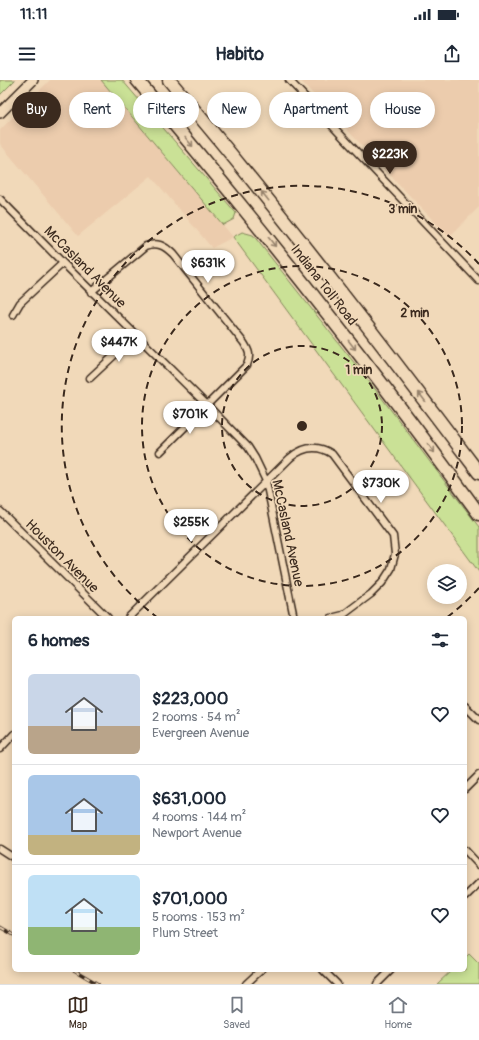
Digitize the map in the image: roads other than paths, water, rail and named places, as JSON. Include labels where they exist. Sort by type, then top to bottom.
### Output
[{"type":"highway","name":"Indiana Toll Road","points":[[137,80],[249,214],[379,380],[479,514]]},
{"type":"highway","name":"Indiana Toll Road","points":[[169,80],[282,217],[399,366],[479,474]]},
{"type":"main road","points":[[0,113],[33,80]]},
{"type":"street","points":[[289,80],[479,281]]},
{"type":"street","name":"McCasland Avenue","points":[[0,199],[62,263],[248,447],[266,481],[294,616]]},
{"type":"street","points":[[92,292],[146,246],[162,244],[167,248],[250,352],[250,358],[247,364],[160,452]]},
{"type":"street","points":[[13,315],[20,304],[62,263]]},
{"type":"street","points":[[90,378],[136,335]]},
{"type":"street","points":[[130,616],[297,452],[304,449],[317,447],[327,451],[338,462],[393,536],[395,554],[391,569],[382,583],[371,594],[343,615],[339,616]]},
{"type":"street","name":"Houston Avenue","points":[[0,510],[106,616]]},
{"type":"street","points":[[467,708],[479,720]]},
{"type":"street","points":[[0,749],[12,737]]},
{"type":"street","points":[[467,787],[479,775]]},
{"type":"street","points":[[0,850],[12,857]]},
{"type":"street","points":[[467,852],[479,864]]},
{"type":"street","points":[[467,895],[479,883]]},
{"type":"street","points":[[246,984],[259,972]]},
{"type":"street","points":[[325,972],[337,984]]},
{"type":"street","points":[[377,984],[389,972]]},
{"type":"railway","points":[[0,927],[12,934]]},
{"type":"railway","points":[[77,972],[98,984]]}]
